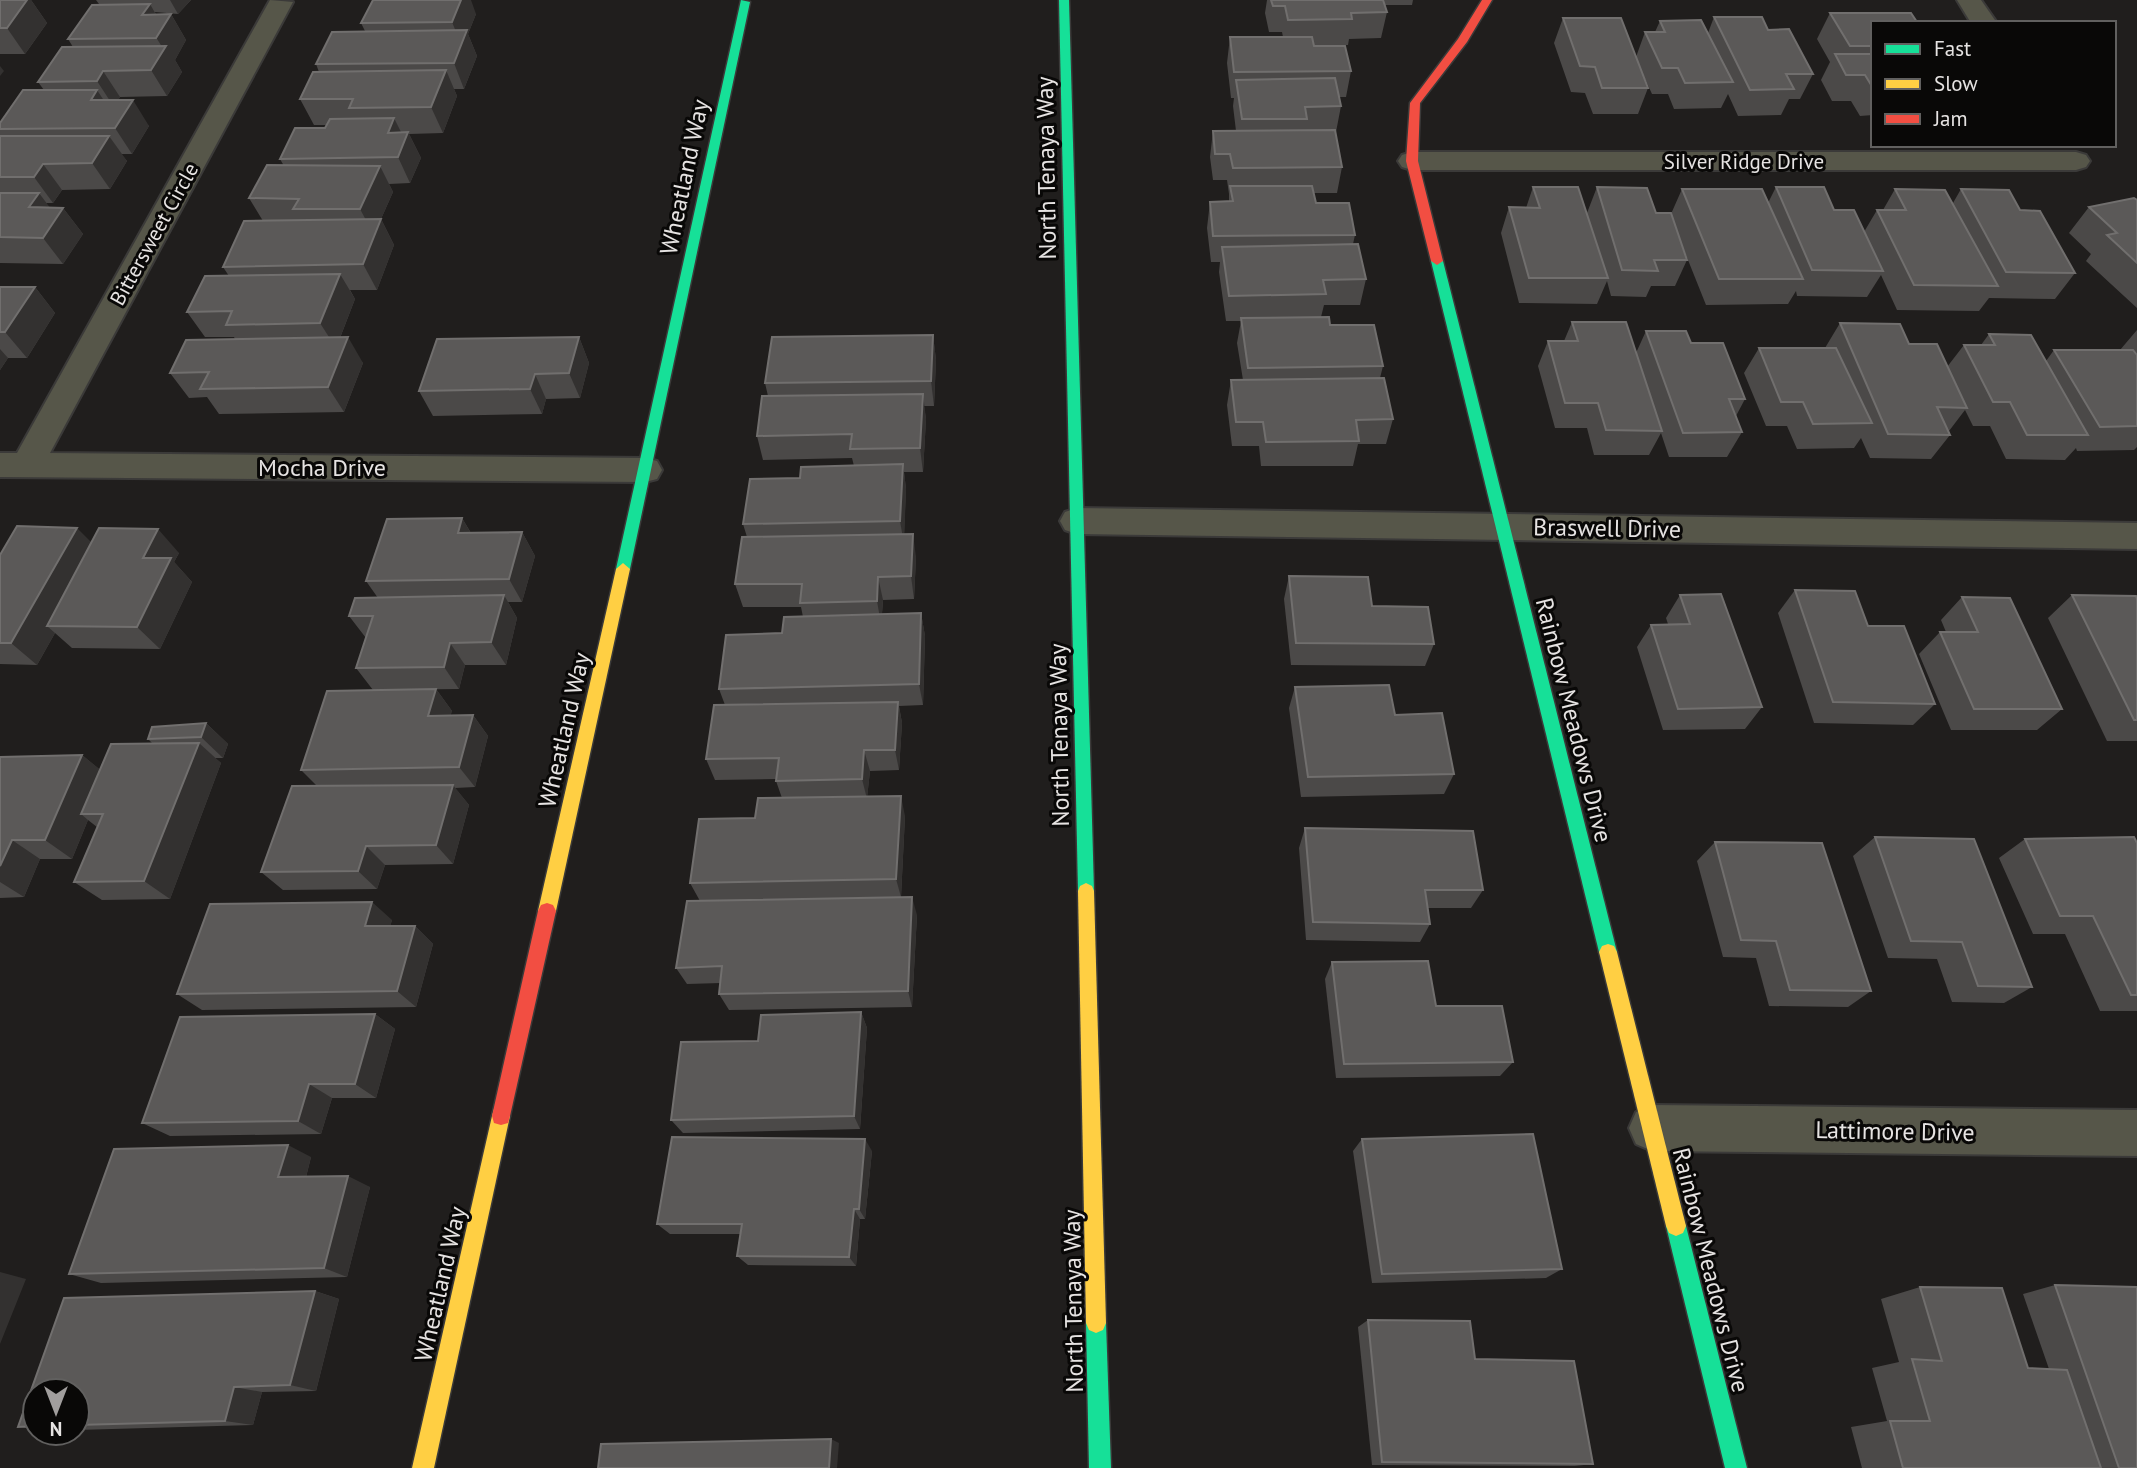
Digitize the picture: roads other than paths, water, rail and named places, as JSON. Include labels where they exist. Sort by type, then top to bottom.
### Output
[{"type":"street","name":"North Tenaya Way","points":[[1064,0],[1100,1468]]},
{"type":"street","name":"Rainbow Meadows Drive","points":[[1487,0],[1462,40],[1415,103],[1412,162],[1736,1468]]},
{"type":"street","points":[[1969,0],[1983,21]]},
{"type":"street","name":"Bittersweet Circle","points":[[14,465],[281,2]]},
{"type":"street","name":"Wheatland Way","points":[[423,1468],[645,470],[745,2]]},
{"type":"street","name":"Silver Ridge Drive","points":[[1412,162],[2070,153]]},
{"type":"street","name":"Mocha Drive","points":[[14,465],[645,470]]},
{"type":"street","name":"Braswell Drive","points":[[1077,521],[2137,536]]},
{"type":"street","name":"Lattimore Drive","points":[[1652,1128],[2137,1133]]}]
